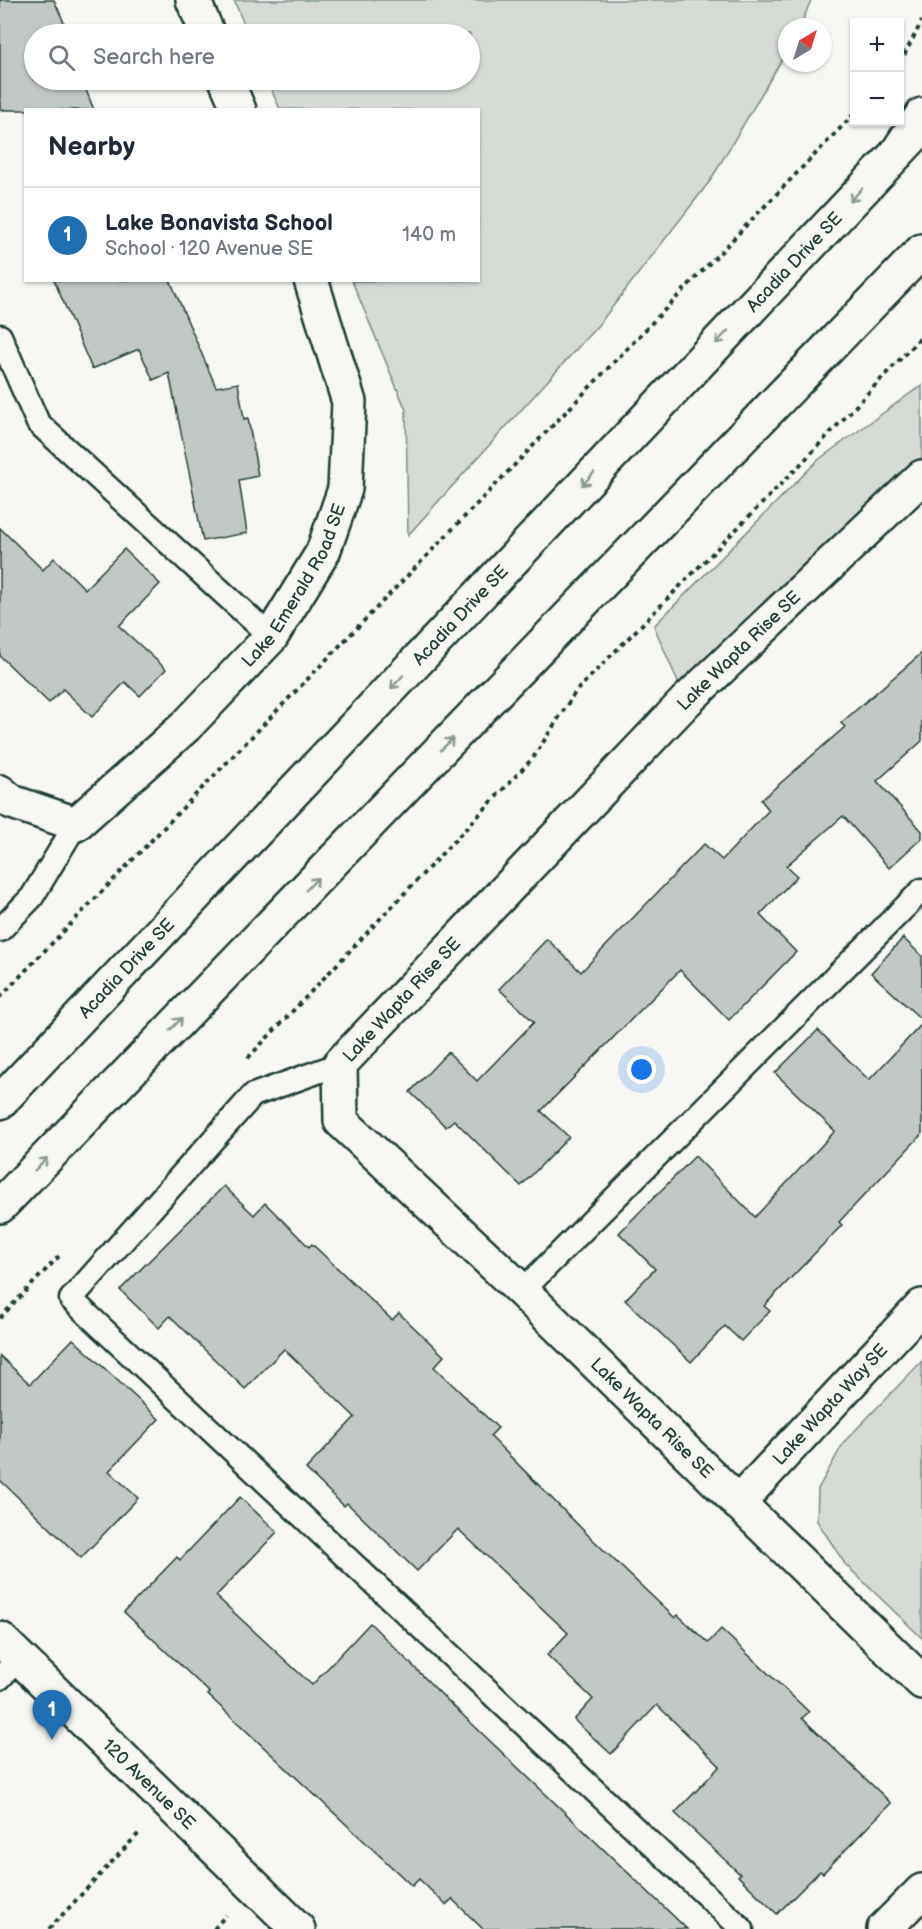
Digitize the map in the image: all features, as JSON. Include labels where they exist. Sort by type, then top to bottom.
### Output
[{"type":"street","points":[[193,0],[204,24]]},
{"type":"street","points":[[230,90],[238,108]]},
{"type":"street","points":[[897,153],[922,115]]},
{"type":"street","name":"Acadia Drive SE","points":[[0,1102],[922,126]]},
{"type":"street","points":[[0,1206],[922,251]]},
{"type":"street","name":"Lake Emerald Road SE","points":[[76,824],[186,726],[271,637],[323,552],[345,489],[349,402],[312,282]]},
{"type":"street","name":"Lake Wapta Rise SE","points":[[922,477],[686,700],[339,1064],[340,1121],[522,1291],[922,1682]]},
{"type":"street","points":[[0,792],[12,802],[76,824]]},
{"type":"street","name":"Lake Wapta Way SE","points":[[738,1503],[922,1306]]},
{"type":"street","name":"120 Avenue SE","points":[[6,1658],[167,1803],[298,1929]]},
{"type":"street","points":[[884,1929],[922,1891]]},
{"type":"lane","points":[[0,336],[38,423],[271,637]]},
{"type":"lane","points":[[0,930],[32,897],[76,824]]},
{"type":"lane","points":[[522,1291],[922,890]]},
{"type":"lane","points":[[339,1064],[253,1095],[71,1299],[742,1929]]},
{"type":"path","points":[[904,55],[922,21]]},
{"type":"path","points":[[0,997],[850,119]]},
{"type":"path","points":[[245,1061],[534,758],[576,691],[797,468],[922,336]]},
{"type":"path","points":[[0,1318],[65,1249]]},
{"type":"path","points":[[49,1929],[167,1803]]},
{"type":"shaded area","points":[[234,0],[811,0],[804,18],[778,18],[778,66],[710,181],[600,323],[408,535],[406,410],[352,282],[480,282],[480,108],[280,108],[271,90],[480,90],[480,24],[244,24]]},
{"type":"shaded area","points":[[922,385],[922,477],[686,701],[654,626],[818,460]]},
{"type":"shaded area","points":[[922,1361],[922,1638],[845,1564],[817,1521],[818,1489],[844,1442]]},
{"type":"building","points":[[0,0],[54,0],[65,24],[24,24],[24,90],[86,90],[93,108],[0,110]]},
{"type":"building","points":[[55,282],[171,282],[216,387],[238,383],[244,419],[248,418],[258,476],[239,480],[247,533],[203,541],[169,373],[153,380],[139,349],[92,369]]},
{"type":"building","points":[[0,528],[43,570],[54,558],[85,589],[124,549],[160,584],[119,626],[166,669],[140,696],[125,682],[92,717],[63,689],[49,703],[0,656]]},
{"type":"building","points":[[922,653],[922,741],[877,781],[922,831],[922,838],[889,868],[843,816],[786,866],[797,876],[760,915],[796,952],[729,1020],[680,970],[541,1111],[569,1137],[521,1186],[454,1120],[446,1127],[410,1092],[448,1052],[477,1081],[534,1022],[499,989],[547,939],[581,972],[704,844],[722,860],[769,810],[761,800],[845,727],[841,723]]},
{"type":"building","points":[[903,938],[922,956],[922,1020],[871,973]]},
{"type":"building","points":[[922,1024],[922,1134],[839,1222],[842,1225],[764,1306],[770,1311],[741,1341],[725,1326],[691,1362],[625,1300],[655,1269],[619,1233],[695,1156],[755,1217],[835,1131],[775,1073],[818,1030],[869,1080]]},
{"type":"building","points":[[224,1186],[254,1215],[265,1203],[309,1247],[312,1244],[392,1320],[399,1313],[444,1356],[434,1367],[498,1428],[490,1436],[588,1535],[675,1618],[678,1615],[708,1643],[721,1629],[809,1712],[802,1718],[891,1803],[823,1873],[820,1871],[777,1914],[738,1876],[740,1874],[675,1813],[720,1766],[657,1705],[611,1754],[574,1720],[593,1699],[547,1655],[568,1633],[458,1529],[417,1571],[347,1503],[344,1506],[306,1469],[355,1417],[284,1349],[245,1389],[170,1316],[159,1328],[120,1290]]},
{"type":"building","points":[[73,1339],[159,1419],[109,1471],[138,1498],[81,1558],[0,1480],[0,1356],[30,1384]]},
{"type":"building","points":[[240,1497],[277,1532],[216,1596],[312,1685],[370,1623],[448,1701],[687,1929],[483,1929],[452,1899],[446,1905],[419,1879],[412,1886],[208,1695],[210,1693],[124,1612],[177,1557],[180,1560]]},
{"type":"place","name":"Lake Bonavista School","points":[[52,1740]]}]
